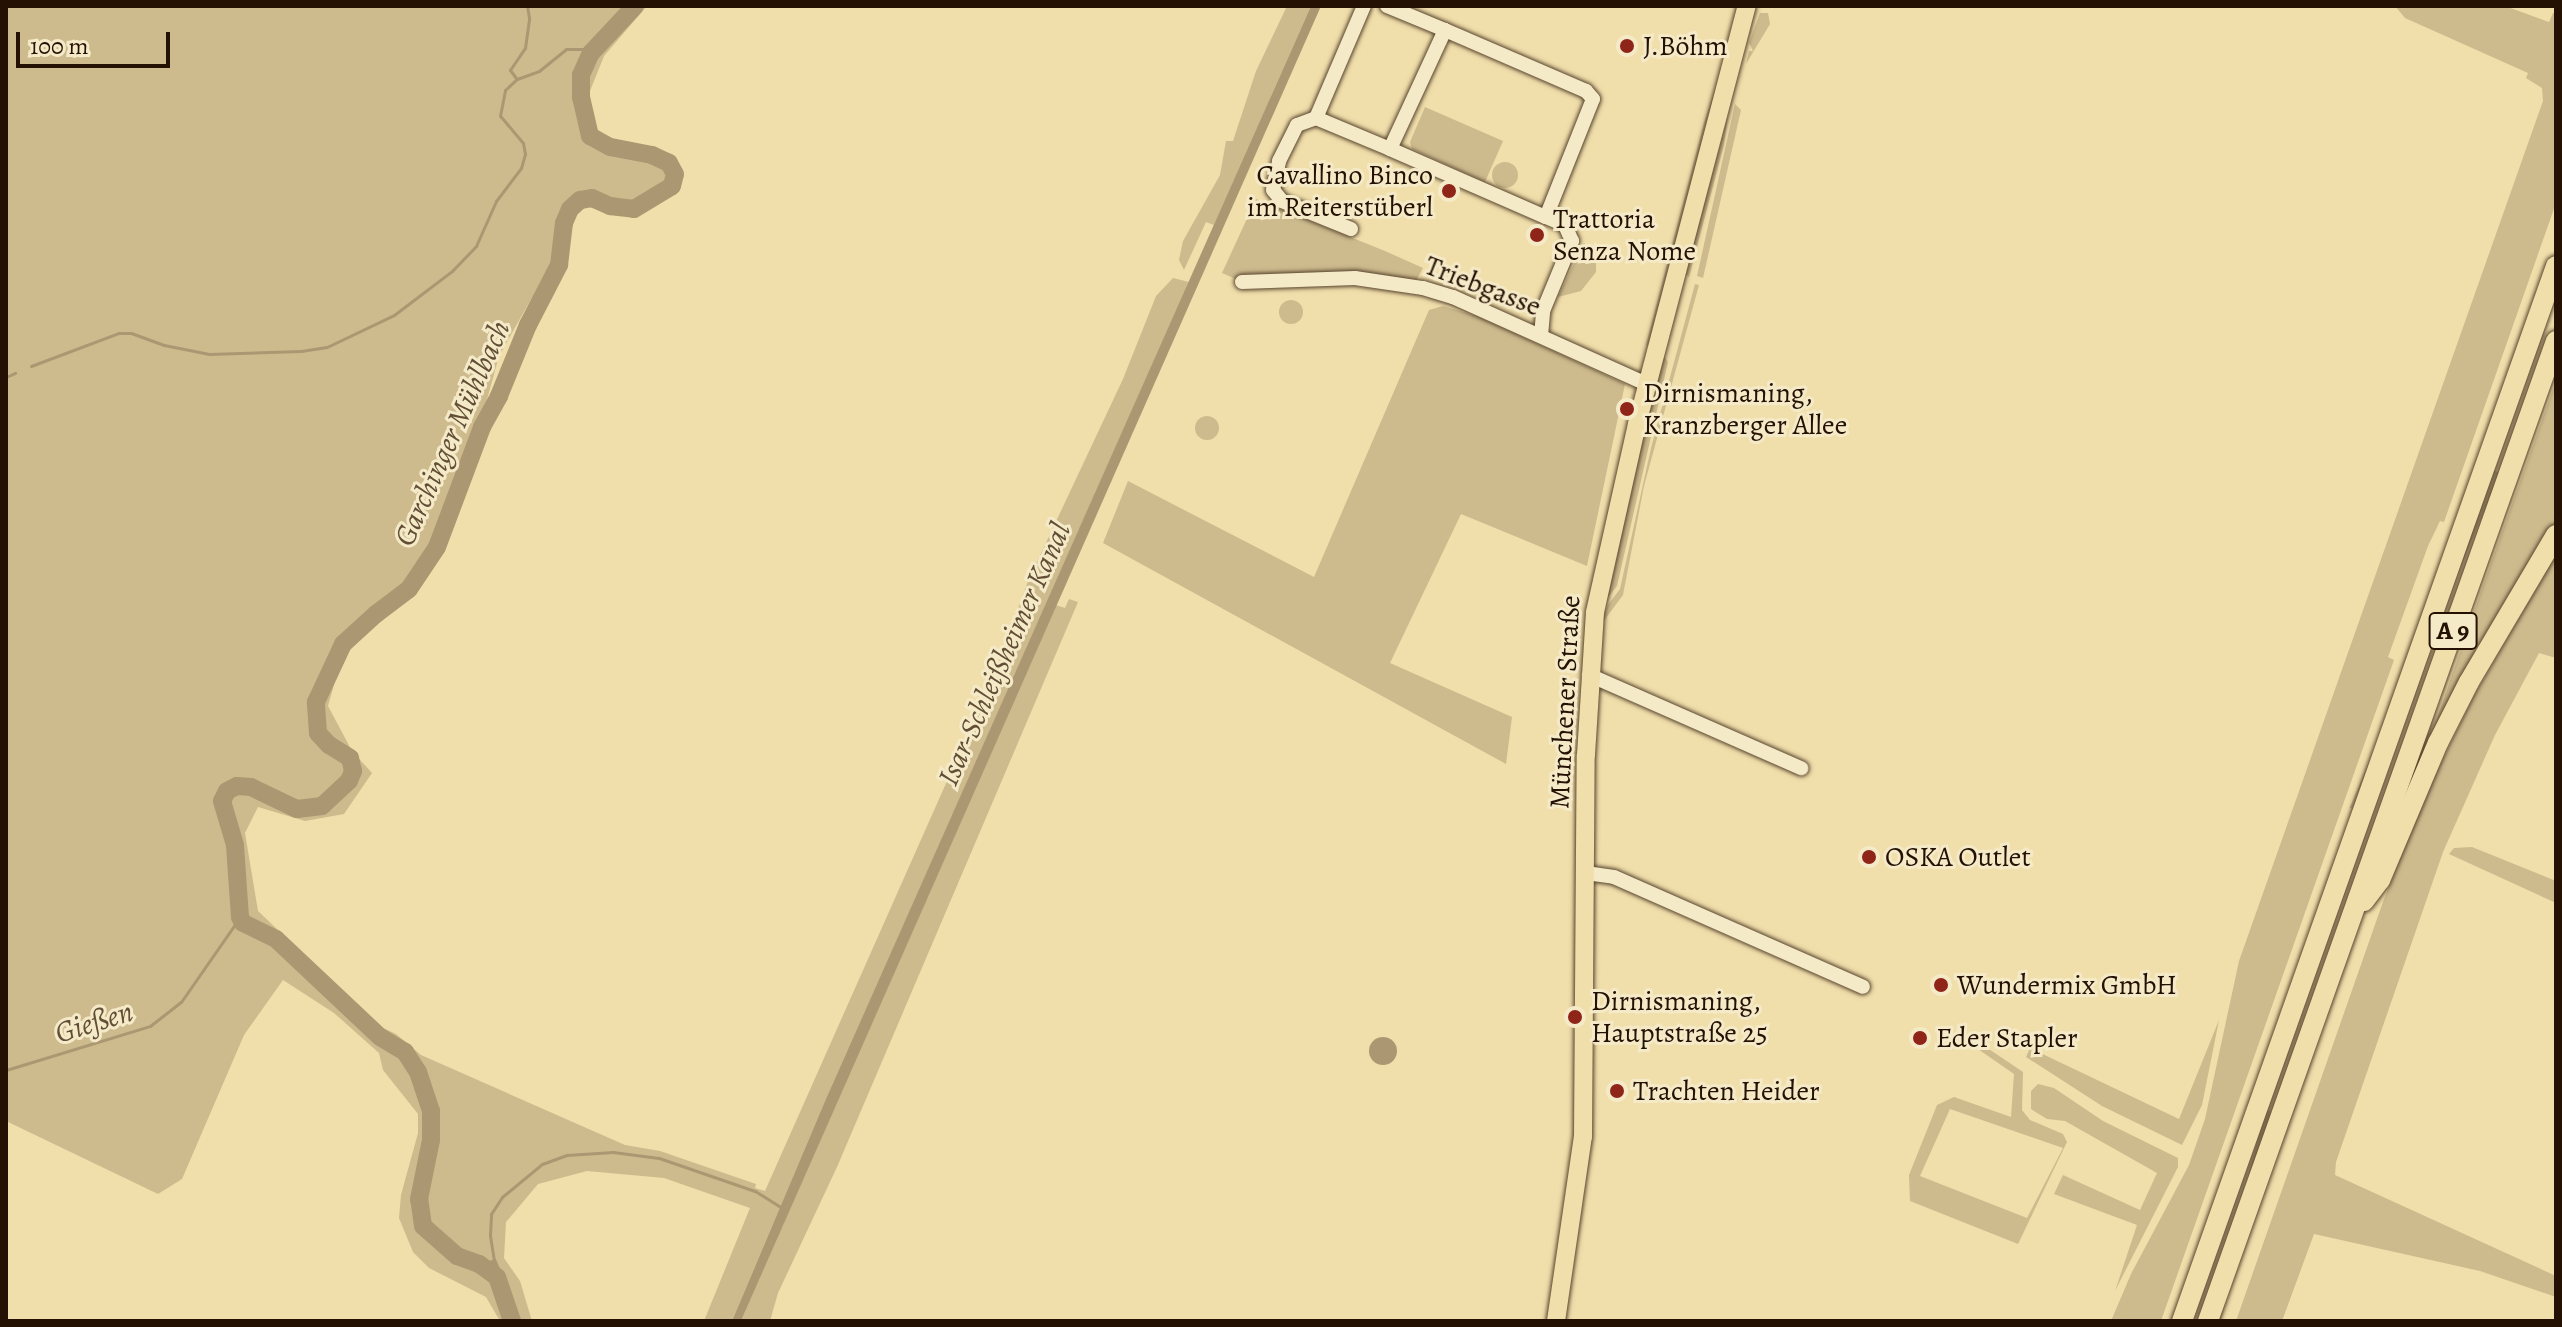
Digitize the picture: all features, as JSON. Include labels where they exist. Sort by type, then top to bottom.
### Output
[{"type":"highway","name":"A 9","points":[[2182,1321],[2556,266]]},
{"type":"highway","name":"A 9","points":[[2208,1321],[2556,341]]},
{"type":"highway","points":[[2350,921],[2380,880],[2432,755],[2469,682],[2556,535]]},
{"type":"main road","name":"Münchener Straße","points":[[1556,1321],[1583,1137],[1586,873],[1594,678],[1604,556],[1747,6]]},
{"type":"street","points":[[1316,118],[1364,6]]},
{"type":"street","points":[[1387,6],[1586,91],[1593,99],[1546,217]]},
{"type":"street","points":[[1390,149],[1445,30]]},
{"type":"street","points":[[1351,229],[1282,201],[1273,190],[1279,161],[1297,125],[1316,118],[1565,225],[1572,241],[1543,311],[1541,336]]},
{"type":"street","name":"Triebgasse","points":[[1242,282],[1355,278],[1423,288],[1453,297],[1647,384]]},
{"type":"street","points":[[1594,678],[1801,768]]},
{"type":"street","points":[[1586,873],[1614,877],[1863,987]]},
{"type":"shaded area","points":[[6,6],[647,6],[604,56],[584,106],[581,126],[588,142],[644,158],[666,168],[665,187],[641,203],[624,205],[583,192],[566,202],[551,264],[499,356],[458,505],[411,590],[346,642],[328,706],[352,751],[372,773],[344,814],[305,821],[258,807],[245,833],[258,911],[379,1026],[396,1034],[421,1055],[625,1145],[660,1151],[756,1184],[755,1188],[765,1191],[995,673],[1028,581],[1123,379],[1156,296],[1173,278],[1189,282],[825,1101],[732,1321],[704,1321],[750,1208],[664,1178],[587,1171],[538,1184],[506,1222],[504,1258],[520,1281],[532,1321],[519,1321],[496,1259],[481,1271],[490,1279],[507,1321],[500,1321],[486,1297],[429,1268],[413,1252],[399,1218],[401,1195],[418,1133],[418,1114],[383,1070],[379,1053],[334,1013],[283,980],[244,1035],[182,1179],[158,1194],[6,1121]]},
{"type":"shaded area","points":[[1287,6],[1311,6],[1214,225],[1206,222],[1184,270],[1179,260],[1183,241],[1220,175],[1226,141],[1233,141],[1256,71]]},
{"type":"shaded area","points":[[1311,6],[1321,6],[741,1321],[732,1321],[825,1101]]},
{"type":"shaded area","points":[[2395,6],[2505,6],[2549,22],[2553,13],[2556,14],[2556,203],[2444,522],[2440,521],[2428,546],[2388,657],[2394,660],[2161,1321],[2111,1321],[2131,1274],[2189,1165],[2205,1119],[2239,961],[2543,101],[2542,88],[2526,78],[2528,73],[2405,18]]},
{"type":"shaded area","points":[[1760,13],[1768,13],[1770,24],[1746,64],[1749,51],[1753,51],[1749,43]]},
{"type":"shaded area","points":[[1724,64],[1651,346],[1646,345],[1705,119]]},
{"type":"shaded area","points":[[1735,104],[1741,110],[1703,278],[1697,276]]},
{"type":"shaded area","points":[[1425,107],[1503,141],[1485,182],[1412,149],[1410,142]]},
{"type":"shaded area","points":[[1728,116],[1724,145],[1689,277],[1685,274]]},
{"type":"shaded area","points":[[1505,162],[1515,165],[1518,175],[1515,185],[1505,188],[1495,185],[1492,175],[1495,165]]},
{"type":"shaded area","points":[[1256,199],[1423,268],[1416,281],[1236,279],[1222,273]]},
{"type":"shaded area","points":[[1584,243],[1596,251],[1596,272],[1581,291],[1558,297]]},
{"type":"shaded area","points":[[1695,284],[1699,285],[1644,486],[1623,595],[1600,626],[1608,605],[1620,589],[1651,448]]},
{"type":"shaded area","points":[[1291,300],[1299,304],[1303,312],[1299,320],[1291,324],[1283,320],[1279,312],[1283,304]]},
{"type":"shaded area","points":[[1443,306],[1477,316],[1625,384],[1587,566],[1461,514],[1390,663],[1512,717],[1506,764],[1103,543],[1128,481],[1314,577],[1429,310]]},
{"type":"shaded area","points":[[1663,355],[1668,362],[1617,586],[1606,600],[1641,435]]},
{"type":"shaded area","points":[[2556,381],[2556,523],[2433,730],[2490,566]]},
{"type":"shaded area","points":[[1207,416],[1215,420],[1219,428],[1215,436],[1207,440],[1199,436],[1195,428],[1199,420]]},
{"type":"shaded area","points":[[2493,470],[2500,473],[2357,811],[2350,808]]},
{"type":"shaded area","points":[[2556,555],[2556,658],[2539,653],[2495,735],[2443,852],[2336,1162],[2335,1175],[2556,1276],[2556,1297],[2480,1271],[2314,1234],[2282,1321],[2236,1321],[2384,899],[2427,791],[2475,694]]},
{"type":"shaded area","points":[[1069,599],[1078,602],[837,1167],[778,1293],[770,1321],[741,1321],[1056,605],[1065,608]]},
{"type":"shaded area","points":[[2472,847],[2556,881],[2556,903],[2449,854],[2454,848]]},
{"type":"shaded area","points":[[2219,1020],[2202,1105],[2182,1145],[2102,1106],[2026,1057],[2030,1048],[2179,1119]]},
{"type":"shaded area","points":[[1383,1037],[1393,1041],[1397,1051],[1393,1061],[1383,1065],[1373,1061],[1369,1051],[1373,1041]]},
{"type":"shaded area","points":[[1977,1041],[2023,1072],[2022,1110],[2030,1120],[2063,1134],[2067,1142],[2018,1244],[1910,1201],[1909,1175],[1937,1105],[1954,1097],[2011,1117],[2014,1074],[1975,1047]],"holes":[[[1950,1109],[2063,1148],[2027,1218],[1920,1176]]]},
{"type":"shaded area","points":[[2038,1084],[2054,1088],[2103,1121],[2178,1158],[2178,1167],[2115,1291],[2137,1225],[2054,1194],[2063,1175],[2140,1210],[2157,1173],[2065,1121],[2047,1119],[2031,1109],[2031,1091]]},
{"type":"shaded area","points":[[2265,1110],[2273,1112],[2221,1321],[2212,1321]]},
{"type":"shaded area","points":[[496,1259],[519,1321],[507,1321],[490,1279],[481,1271],[485,1262]]},
{"type":"waterway","points":[[516,78],[510,70],[525,48],[529,18],[527,6]]},
{"type":"waterway","name":"Garchinger Mühlbach","points":[[512,1321],[497,1277],[479,1264],[457,1256],[423,1226],[419,1199],[431,1140],[431,1111],[418,1072],[405,1052],[380,1037],[276,939],[243,923],[235,845],[222,801],[227,791],[237,786],[251,787],[297,809],[322,806],[349,781],[353,771],[350,758],[329,745],[318,733],[316,702],[343,644],[409,589],[437,547],[482,427],[559,265],[564,223],[570,209],[580,200],[592,198],[610,206],[634,209],[672,186],[675,174],[669,163],[652,155],[610,147],[590,136],[581,97],[581,75],[591,53],[635,6]]},
{"type":"waterway","points":[[31,366],[119,333],[131,333],[164,345],[209,354],[301,351],[327,347],[394,315],[452,271],[476,246],[496,201],[521,168],[525,154],[523,143],[500,116],[505,90],[517,79],[539,71],[566,49],[582,49],[591,53]]},
{"type":"waterway","points":[[6,377],[15,373]]},
{"type":"waterway","name":"Gießen","points":[[6,1070],[150,1026],[181,1002],[240,917]]},
{"type":"waterway","points":[[494,1261],[491,1214],[502,1197],[542,1164],[567,1155],[613,1152],[659,1158],[755,1191],[782,1208]]},
{"type":"place","name":"J.Böhm","points":[[1627,46]]},
{"type":"place","name":"Cavallino Binco im Reiterstüberl","points":[[1449,191]]},
{"type":"place","name":"Trattoria Senza Nome","points":[[1537,235]]},
{"type":"place","name":"Dirnismaning, Kranzberger Allee","points":[[1627,409]]},
{"type":"place","name":"OSKA Outlet","points":[[1869,857]]},
{"type":"place","name":"Wundermix GmbH","points":[[1941,985]]},
{"type":"place","name":"Dirnismaning, Hauptstraße 25","points":[[1575,1017]]},
{"type":"place","name":"Eder Stapler","points":[[1920,1038]]},
{"type":"place","name":"Trachten Heider","points":[[1617,1091]]},
{"type":"water label","name":"Isar-Schleißheimer Kanal","points":[[1004,654]]}]
